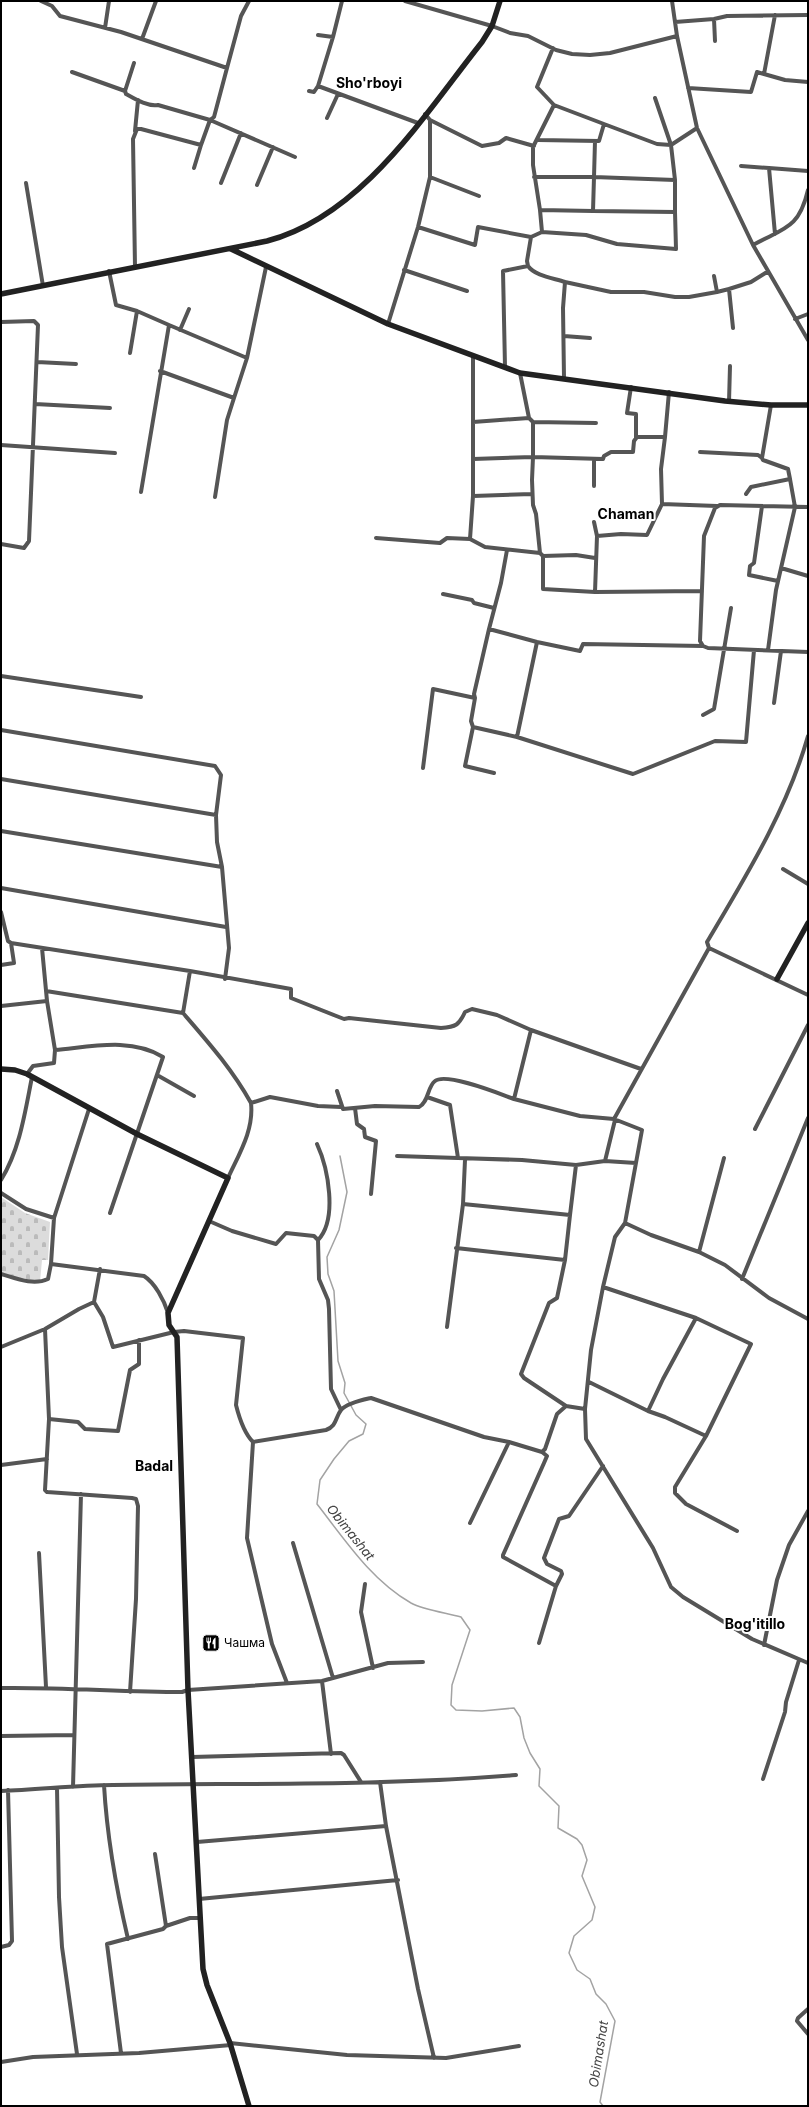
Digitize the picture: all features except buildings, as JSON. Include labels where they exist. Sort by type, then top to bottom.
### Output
[{"type":"street","points":[[41,1],[52,6],[60,16],[142,39],[227,68]]},
{"type":"street","points":[[105,28],[108,1]]},
{"type":"street","points":[[142,39],[156,1]]},
{"type":"street","points":[[194,168],[210,120],[214,117],[241,16],[249,1]]},
{"type":"street","points":[[309,91],[314,92],[318,86],[334,37],[342,1]]},
{"type":"street","points":[[405,1],[415,2],[510,33],[528,36],[553,48],[572,54],[590,55],[610,53],[677,36]]},
{"type":"street","points":[[1,294],[109,271],[231,249],[287,236],[310,225],[344,201],[379,170],[418,123],[492,26],[500,1]]},
{"type":"street","points":[[672,1],[677,36],[697,128],[767,272],[808,340]]},
{"type":"street","points":[[764,74],[775,15]]},
{"type":"street","points":[[675,22],[714,19],[727,16],[808,15]]},
{"type":"street","points":[[714,19],[715,41]]},
{"type":"street","points":[[318,35],[334,37]]},
{"type":"street","points":[[553,48],[537,87],[554,106],[657,144],[671,145],[697,128]]},
{"type":"street","points":[[125,91],[134,63]]},
{"type":"street","points":[[72,72],[125,91],[126,94],[154,106],[158,105],[210,120],[295,157]]},
{"type":"street","points":[[688,88],[751,92],[756,72],[785,80],[808,82]]},
{"type":"street","points":[[318,86],[418,123]]},
{"type":"street","points":[[327,118],[338,94]]},
{"type":"street","points":[[418,227],[475,245],[478,227],[531,237],[542,232],[586,235],[617,244],[676,249],[675,180],[671,145],[655,98]]},
{"type":"street","points":[[135,266],[133,139],[138,100]]},
{"type":"street","points":[[542,232],[534,177],[534,146],[554,106]]},
{"type":"street","points":[[425,114],[430,120],[482,146],[499,143],[506,138],[534,146]]},
{"type":"street","points":[[388,324],[418,227],[430,177],[430,120]]},
{"type":"street","points":[[538,140],[600,140],[604,124]]},
{"type":"street","points":[[134,133],[137,129],[141,129],[201,146]]},
{"type":"street","points":[[221,182],[241,133]]},
{"type":"street","points":[[593,211],[595,141]]},
{"type":"street","points":[[257,185],[273,147]]},
{"type":"street","points":[[741,166],[808,171]]},
{"type":"street","points":[[769,168],[775,234]]},
{"type":"street","points":[[430,177],[479,196]]},
{"type":"street","points":[[534,177],[594,177],[675,180]]},
{"type":"street","points":[[26,183],[43,286]]},
{"type":"street","points":[[753,245],[792,225],[805,203],[808,190]]},
{"type":"street","points":[[540,210],[675,212]]},
{"type":"street","points":[[531,237],[527,261],[530,270],[565,282],[611,292],[644,292],[675,297],[689,297],[718,292],[751,282],[767,272]]},
{"type":"street","points":[[231,249],[388,324],[520,373],[669,392],[729,402],[771,405],[808,405]]},
{"type":"street","points":[[505,367],[503,272],[528,266]]},
{"type":"street","points":[[215,497],[227,420],[247,358],[266,267]]},
{"type":"street","points":[[404,270],[467,291]]},
{"type":"street","points":[[109,271],[116,305],[137,311],[247,358]]},
{"type":"street","points":[[714,276],[718,292]]},
{"type":"street","points":[[564,378],[562,308],[565,282]]},
{"type":"street","points":[[729,289],[733,328]]},
{"type":"street","points":[[180,330],[189,309]]},
{"type":"street","points":[[130,353],[137,311]]},
{"type":"street","points":[[796,319],[808,314]]},
{"type":"street","points":[[1,322],[37,322],[34,447],[28,545],[20,548],[1,544]]},
{"type":"street","points":[[141,492],[160,370],[169,325]]},
{"type":"street","points":[[564,336],[590,338]]},
{"type":"street","points":[[470,539],[473,496],[473,356]]},
{"type":"street","points":[[36,362],[76,364]]},
{"type":"street","points":[[729,402],[730,366]]},
{"type":"street","points":[[160,370],[234,398]]},
{"type":"street","points":[[520,373],[529,418],[533,422],[596,424]]},
{"type":"street","points":[[473,459],[533,457],[603,459],[604,456],[611,452],[633,452],[636,439],[636,414],[627,413],[631,387]]},
{"type":"street","points":[[597,536],[621,534],[647,535],[662,504],[661,468],[669,392]]},
{"type":"street","points":[[35,404],[110,408]]},
{"type":"street","points":[[762,458],[771,405]]},
{"type":"street","points":[[472,422],[529,418]]},
{"type":"street","points":[[533,422],[532,494],[541,555],[543,589],[595,592],[702,591]]},
{"type":"street","points":[[636,439],[641,436],[665,437]]},
{"type":"street","points":[[1,445],[115,453]]},
{"type":"street","points":[[700,452],[758,455],[763,460],[776,466],[788,469],[796,507],[778,581],[768,650]]},
{"type":"street","points":[[594,458],[594,486]]},
{"type":"street","points":[[746,494],[751,487],[790,479]]},
{"type":"street","points":[[473,496],[532,494]]},
{"type":"street","points":[[662,504],[808,507]]},
{"type":"street","points":[[703,646],[700,641],[705,532],[717,506]]},
{"type":"street","points":[[762,506],[754,563],[750,566],[749,575],[778,581]]},
{"type":"street","points":[[594,522],[597,536],[595,558],[595,592]]},
{"type":"street","points":[[376,538],[440,543],[447,538],[470,539],[485,547],[541,555],[576,555],[595,558]]},
{"type":"street","points":[[494,772],[464,766],[472,727],[471,722],[475,698],[474,694],[494,608],[502,583],[507,550]]},
{"type":"street","points":[[781,568],[808,576]]},
{"type":"street","points":[[443,594],[472,600],[474,603],[494,608]]},
{"type":"street","points":[[703,715],[714,709],[726,649],[731,608]]},
{"type":"street","points":[[489,629],[537,642],[580,651],[583,644],[703,646],[708,648],[808,652]]},
{"type":"street","points":[[517,737],[537,642]]},
{"type":"street","points":[[472,727],[517,737],[633,774],[715,741],[746,742],[754,650]]},
{"type":"street","points":[[774,703],[781,651]]},
{"type":"street","points":[[1,676],[141,696]]},
{"type":"street","points":[[423,768],[433,689],[475,698]]},
{"type":"street","points":[[1,730],[215,766],[221,776],[216,815],[216,842],[222,867],[229,948],[225,979]]},
{"type":"street","points":[[808,736],[782,806],[759,855],[707,942],[709,948],[808,995]]},
{"type":"street","points":[[1,779],[216,815]]},
{"type":"street","points":[[1,832],[222,867]]},
{"type":"street","points":[[783,869],[808,884]]},
{"type":"street","points":[[1,888],[226,927]]},
{"type":"street","points":[[1,915],[8,941],[11,943],[14,963],[1,965]]},
{"type":"street","points":[[777,979],[808,923]]},
{"type":"street","points":[[11,943],[190,971],[225,979],[291,989],[291,998],[344,1019],[348,1018],[441,1028],[454,1027],[460,1023],[465,1012],[472,1009],[497,1015],[532,1030],[641,1069]]},
{"type":"street","points":[[1,1180],[11,1164],[24,1117],[32,1066],[54,1063],[55,1050],[47,1001],[42,948]]},
{"type":"street","points":[[605,1161],[615,1119],[641,1069],[709,948]]},
{"type":"street","points":[[184,1013],[190,971]]},
{"type":"street","points":[[46,991],[184,1013],[221,1056],[236,1077],[251,1103],[252,1120],[249,1132],[168,1313]]},
{"type":"street","points":[[1,1006],[47,1001]]},
{"type":"street","points":[[755,1129],[808,1024]]},
{"type":"street","points":[[514,1099],[532,1030]]},
{"type":"street","points":[[55,1050],[116,1045],[145,1048],[163,1056],[110,1213]]},
{"type":"street","points":[[1,1069],[15,1070],[30,1076],[137,1134],[228,1178]]},
{"type":"street","points":[[157,1075],[194,1096]]},
{"type":"street","points":[[251,1103],[270,1097],[318,1106],[341,1107],[343,1110],[375,1106],[419,1107],[423,1105],[434,1082],[443,1078],[460,1081],[514,1099],[580,1116],[615,1119],[642,1130],[625,1223],[615,1238],[603,1287],[591,1350],[586,1409],[586,1439],[653,1548],[671,1587],[683,1597],[764,1645],[808,1663]]},
{"type":"street","points":[[337,1091],[341,1107]]},
{"type":"street","points":[[427,1097],[450,1105],[458,1158]]},
{"type":"street","points":[[355,1108],[357,1124],[364,1129],[364,1137],[376,1141],[371,1194]]},
{"type":"street","points":[[1,1274],[29,1282],[44,1281],[48,1279],[51,1264],[54,1218],[89,1109]]},
{"type":"street","points":[[742,1278],[808,1118]]},
{"type":"street","points":[[317,1144],[329,1176],[329,1196],[324,1235],[318,1240]]},
{"type":"street","points":[[397,1156],[458,1158],[465,1160],[522,1160],[576,1165],[605,1161],[636,1163]]},
{"type":"street","points":[[699,1252],[724,1158]]},
{"type":"street","points":[[447,1327],[456,1248],[463,1204],[465,1160]]},
{"type":"street","points":[[576,1165],[565,1260],[557,1298],[549,1303],[521,1374],[524,1378],[566,1406],[586,1409]]},
{"type":"street","points":[[1,1193],[26,1209],[54,1218]]},
{"type":"street","points":[[463,1204],[570,1215]]},
{"type":"street","points":[[209,1221],[232,1231],[276,1244],[286,1233],[314,1236],[318,1240],[319,1279],[328,1300],[329,1309],[331,1389],[341,1410]]},
{"type":"street","points":[[625,1223],[651,1236],[699,1252],[725,1265],[768,1298],[808,1319]]},
{"type":"street","points":[[456,1248],[565,1260]]},
{"type":"street","points":[[51,1264],[100,1269],[138,1275],[149,1279],[165,1303],[169,1324],[177,1337],[188,1690],[204,1969],[207,1985],[230,2044],[249,2106]]},
{"type":"street","points":[[100,1269],[94,1302],[103,1317],[112,1347],[174,1332],[192,1332],[243,1338],[236,1405],[238,1414],[249,1438],[253,1442],[247,1538],[272,1644],[287,1682]]},
{"type":"street","points":[[603,1287],[696,1318],[751,1344],[706,1436],[675,1487],[675,1493],[686,1504],[738,1531]]},
{"type":"street","points":[[1,1347],[45,1329],[94,1302]]},
{"type":"street","points":[[648,1411],[663,1379],[696,1318]]},
{"type":"street","points":[[45,1329],[49,1419],[45,1491],[132,1498],[136,1499],[138,1506],[136,1599],[130,1692]]},
{"type":"street","points":[[49,1419],[78,1422],[85,1429],[118,1431],[130,1370],[139,1364],[139,1340]]},
{"type":"street","points":[[589,1382],[648,1411],[665,1416],[706,1436]]},
{"type":"street","points":[[253,1442],[326,1430],[335,1424],[341,1410],[350,1405],[371,1398],[484,1437],[509,1442],[542,1452],[547,1456],[503,1557],[556,1586]]},
{"type":"street","points":[[542,1452],[545,1449],[557,1414],[566,1406]]},
{"type":"street","points":[[470,1523],[509,1442]]},
{"type":"street","points":[[1,1465],[47,1459]]},
{"type":"street","points":[[539,1643],[556,1586],[562,1574],[561,1571],[547,1564],[544,1558],[555,1527],[559,1519],[569,1516],[603,1466]]},
{"type":"street","points":[[73,1787],[81,1494]]},
{"type":"street","points":[[764,1645],[780,1573],[789,1545],[808,1511]]},
{"type":"street","points":[[293,1543],[333,1678]]},
{"type":"street","points":[[39,1553],[46,1687]]},
{"type":"street","points":[[365,1584],[361,1612],[373,1668]]},
{"type":"street","points":[[763,1779],[786,1712],[786,1702],[799,1660]]},
{"type":"street","points":[[1,1688],[46,1687],[130,1692],[182,1692],[188,1690],[287,1682],[322,1681],[400,1662],[423,1662]]},
{"type":"street","points":[[322,1681],[331,1754]]},
{"type":"street","points":[[1,1736],[74,1735]]},
{"type":"street","points":[[192,1757],[344,1755],[361,1782]]},
{"type":"street","points":[[1,1790],[104,1785],[455,1780],[516,1775]]},
{"type":"street","points":[[380,1782],[386,1826],[398,1880],[418,1988],[434,2058]]},
{"type":"street","points":[[104,1785],[107,1835],[118,1897],[128,1938]]},
{"type":"street","points":[[57,1788],[59,1897],[62,1947],[77,2054]]},
{"type":"street","points":[[1,1947],[9,1945],[12,1941],[8,1790]]},
{"type":"street","points":[[197,1842],[386,1826]]},
{"type":"street","points":[[155,1854],[166,1926]]},
{"type":"street","points":[[199,1900],[398,1880]]},
{"type":"street","points":[[121,2053],[107,1946],[108,1942],[163,1929],[166,1926],[190,1918],[200,1918]]},
{"type":"street","points":[[808,2009],[797,2020],[808,2034]]},
{"type":"street","points":[[1,2062],[33,2057],[121,2053],[230,2044],[347,2055],[434,2058],[473,2054],[519,2046]]},
{"type":"green space","points":[[1,1197],[25,1213],[50,1222],[48,1260],[42,1260],[40,1282],[31,1283],[1,1274]]},
{"type":"waterway","name":"Obimashat","points":[[340,1156],[347,1192],[339,1230],[327,1257],[328,1274],[334,1291],[338,1361],[345,1383],[344,1393],[356,1415],[366,1424],[363,1434],[349,1441],[334,1459],[320,1480],[317,1504],[348,1545],[371,1571],[397,1594],[416,1605],[461,1617],[470,1630],[452,1685],[451,1705],[456,1710],[482,1711],[514,1708],[520,1717],[524,1738],[530,1753],[540,1769],[539,1786],[559,1806],[558,1828],[577,1839],[582,1845],[587,1860],[582,1876],[595,1907],[592,1920],[574,1936],[569,1953],[577,1970],[590,1979],[596,1994],[606,2004],[615,2021],[600,2102],[603,2106]]},
{"type":"place","name":"Чашма","points":[[211,1643]]},
{"type":"district","name":"Sho'rboyi","points":[[369,83]]},
{"type":"district","name":"Chaman","points":[[626,514]]},
{"type":"district","name":"Badal","points":[[154,1466]]},
{"type":"district","name":"Bog'itillo","points":[[755,1624]]}]
